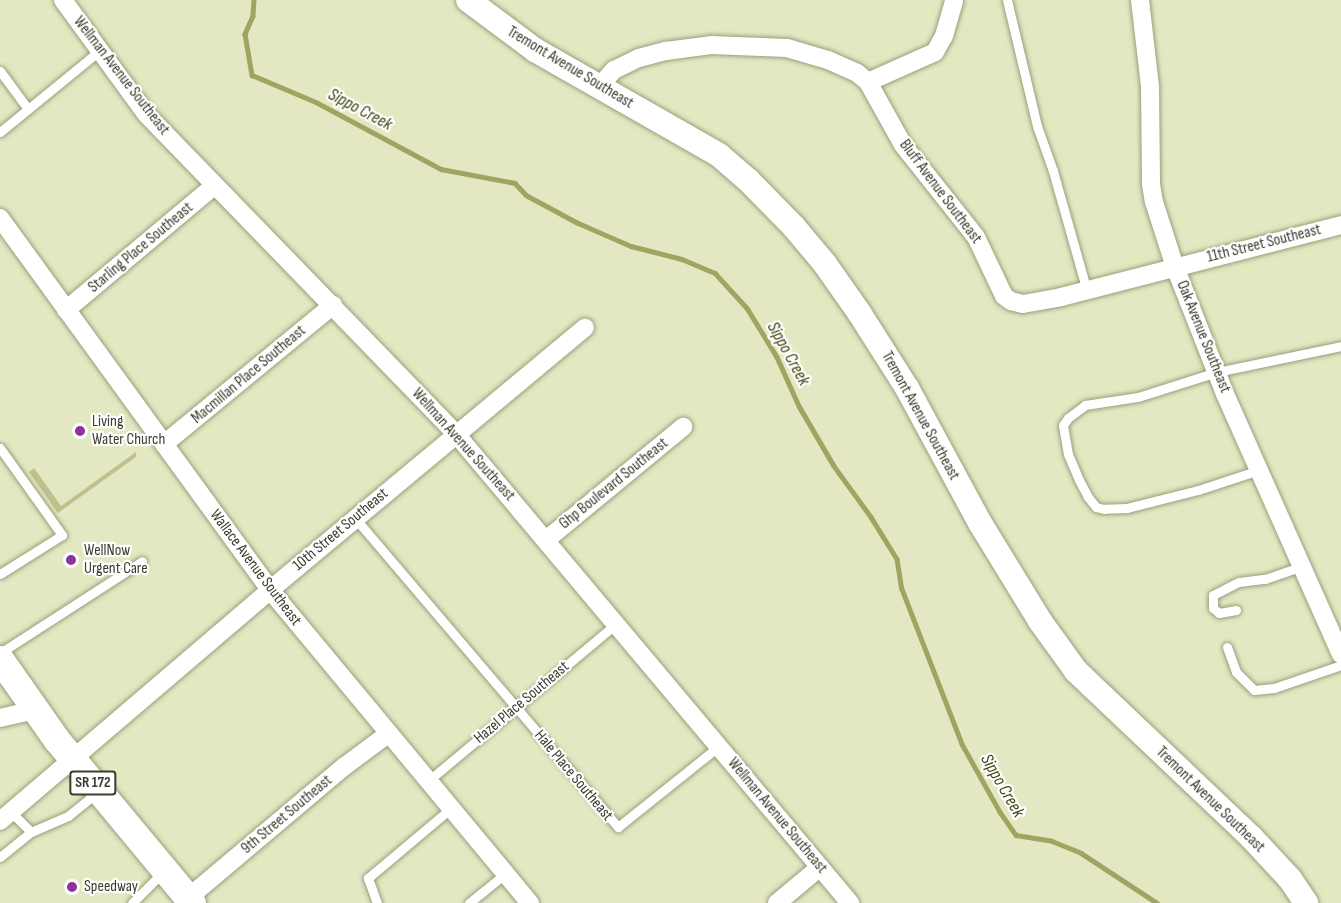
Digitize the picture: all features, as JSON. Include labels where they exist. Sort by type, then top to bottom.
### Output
[{"type":"main road","name":"SR 172","points":[[0,659],[34,710],[72,759],[190,901]]},
{"type":"street","name":"Wellman Avenue Southeast","points":[[63,0],[147,115],[456,434],[850,903]]},
{"type":"street","name":"Tremont Avenue Southeast","points":[[468,0],[535,50],[719,156],[748,180],[794,226],[861,314],[907,388],[980,523],[1040,621],[1069,663],[1092,688],[1251,837],[1290,879],[1306,903]]},
{"type":"street","points":[[599,87],[614,70],[639,58],[666,51],[738,44],[787,48],[807,53],[856,73],[868,82],[935,51],[944,36],[954,0]]},
{"type":"street","name":"Oak Avenue Southeast","points":[[1140,0],[1150,86],[1151,184],[1154,202],[1175,267],[1217,372],[1341,654]]},
{"type":"street","name":"Bluff Avenue Southeast","points":[[868,82],[903,145],[976,237],[997,286],[1011,301]]},
{"type":"street","name":"Starling Place Southeast","points":[[66,310],[215,185]]},
{"type":"street","name":"Wallace Avenue Southeast","points":[[0,218],[270,590],[530,903]]},
{"type":"street","name":"11th Street Southeast","points":[[1011,301],[1037,303],[1341,225]]},
{"type":"street","name":"Macmillan Place Southeast","points":[[164,444],[333,305]]},
{"type":"street","name":"10th Street Southeast","points":[[5,816],[355,518],[585,328]]},
{"type":"street","name":"Ghp Boulevard Southeast","points":[[546,540],[682,427]]},
{"type":"street","points":[[0,718],[34,710]]},
{"type":"street","name":"9th Street Southeast","points":[[190,901],[345,766],[388,734]]},
{"type":"street","points":[[777,903],[820,867]]},
{"type":"lane","points":[[1007,0],[1037,126],[1053,171],[1087,291]]},
{"type":"lane","points":[[0,132],[99,51]]},
{"type":"lane","points":[[0,71],[28,109]]},
{"type":"lane","points":[[1259,470],[1198,490],[1113,511],[1096,507],[1088,497],[1075,471],[1064,439],[1063,425],[1076,411],[1097,402],[1158,392],[1217,372],[1341,346]]},
{"type":"lane","points":[[0,448],[62,535],[0,574]]},
{"type":"lane","points":[[355,518],[516,708]]},
{"type":"lane","points":[[0,653],[142,561]]},
{"type":"lane","points":[[1236,610],[1219,613],[1213,608],[1214,595],[1239,582],[1265,579],[1302,566]]},
{"type":"lane","name":"Hazel Place Southeast","points":[[428,782],[616,624]]},
{"type":"lane","points":[[1227,647],[1236,672],[1254,690],[1274,688],[1341,666]]},
{"type":"lane","name":"Hale Place Southeast","points":[[516,708],[618,827],[719,746]]},
{"type":"lane","points":[[0,857],[31,832],[68,816],[99,791]]},
{"type":"lane","points":[[377,903],[368,878],[450,809]]},
{"type":"lane","points":[[5,816],[31,832]]},
{"type":"lane","points":[[132,903],[165,871]]},
{"type":"lane","points":[[469,903],[506,873]]},
{"type":"green space","points":[[136,452],[136,457],[58,513],[29,472],[34,468],[61,506]]},
{"type":"waterway","name":"Sippo Creek","points":[[254,0],[253,16],[245,34],[252,75],[316,102],[441,169],[515,183],[526,195],[576,222],[631,246],[682,259],[715,273],[747,308],[777,357],[799,406],[834,466],[871,517],[897,559],[902,589],[962,744],[1000,812],[1016,835],[1052,841],[1081,853],[1157,903]]},
{"type":"place","name":"Living Water Church","points":[[80,431]]},
{"type":"place","name":"WellNow Urgent Care","points":[[71,560]]},
{"type":"place","name":"Speedway","points":[[72,887]]}]
